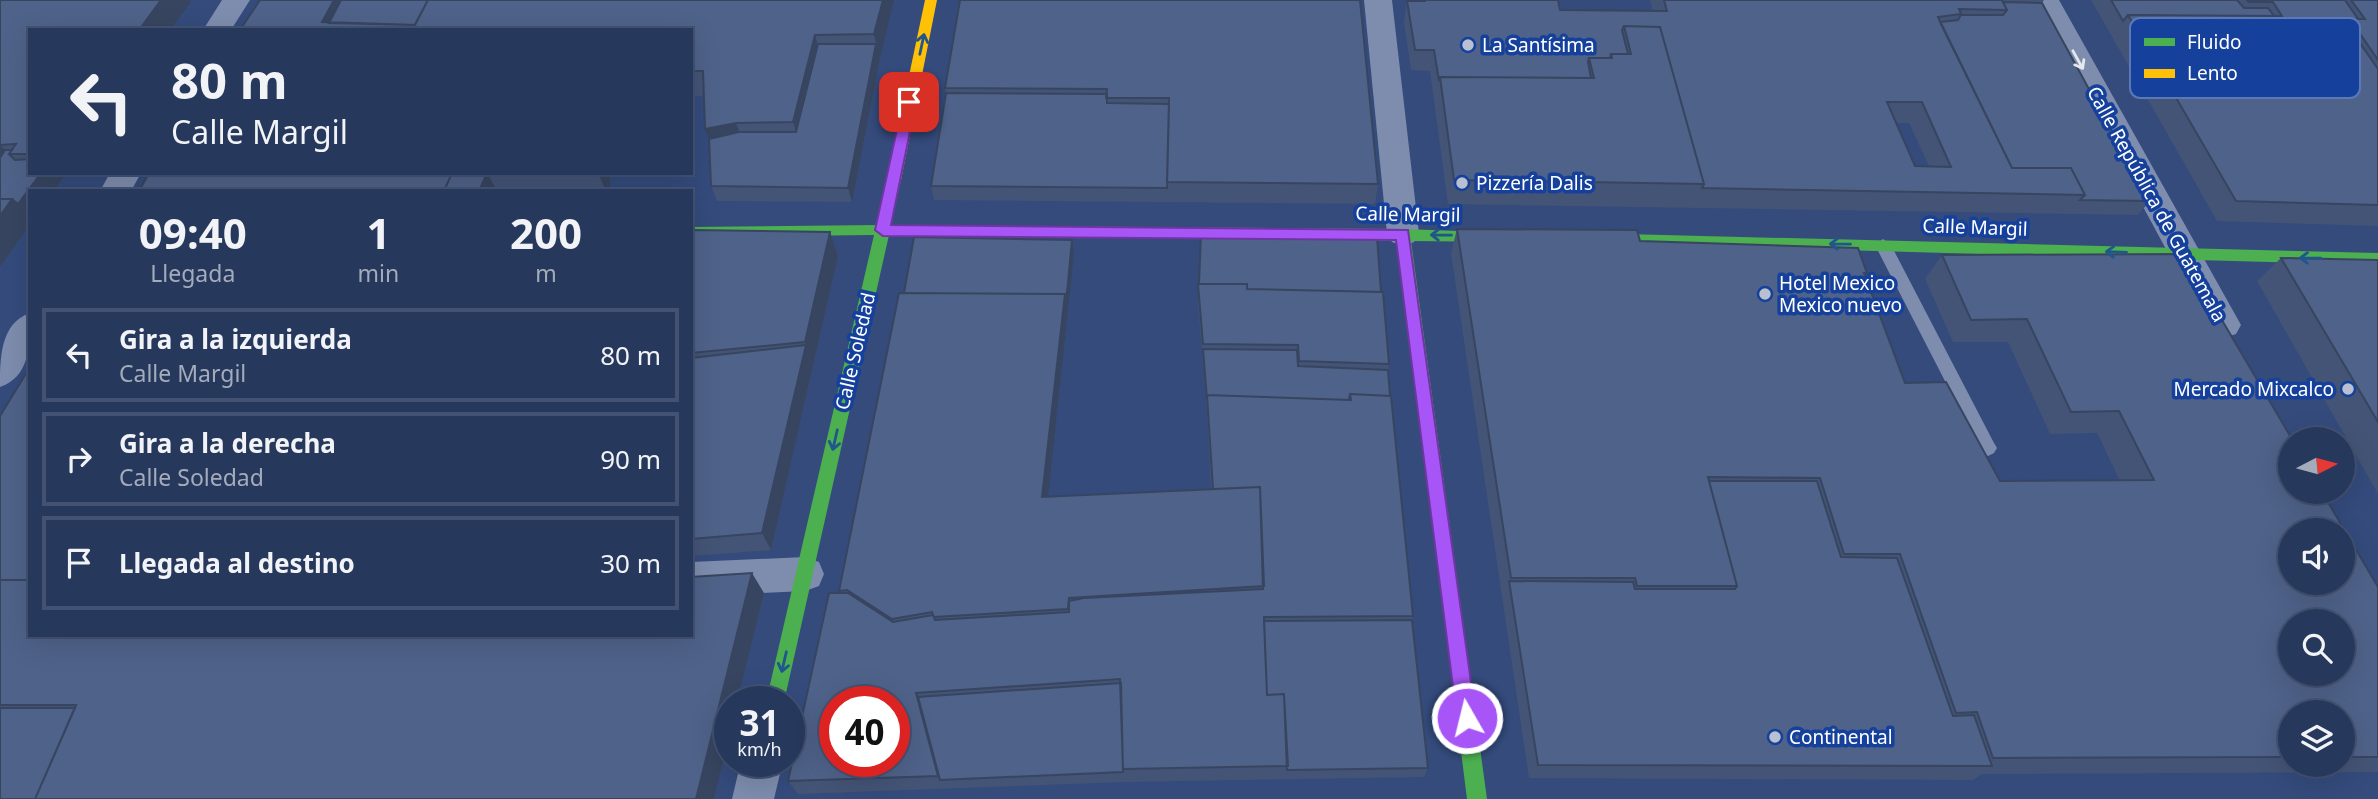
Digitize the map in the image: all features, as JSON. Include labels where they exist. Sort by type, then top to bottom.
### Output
[{"type":"street","points":[[218,28],[236,0]]},
{"type":"street","name":"Calle Soledad","points":[[779,686],[883,230],[931,0]]},
{"type":"street","points":[[1378,0],[1403,234],[1477,799]]},
{"type":"street","name":"Calle República de Guatemala","points":[[2045,0],[2238,349]]},
{"type":"street","name":"Calle Margil","points":[[693,232],[883,230],[1526,237]]},
{"type":"street","name":"Calle Margil","points":[[1567,238],[2378,260]]},
{"type":"street","points":[[0,373],[28,329]]},
{"type":"street","points":[[693,579],[804,574]]},
{"type":"street","points":[[753,799],[758,777]]},
{"type":"lane","points":[[1883,245],[1988,448]]},
{"type":"building","points":[[0,0],[161,0],[140,28],[28,28],[28,154],[9,154],[16,144],[0,145]]},
{"type":"building","points":[[260,0],[334,0],[322,22],[415,25],[413,28],[241,28]]},
{"type":"building","points":[[341,0],[428,0],[415,25],[329,23]]},
{"type":"building","points":[[428,0],[883,0],[874,34],[815,35],[793,122],[736,123],[705,129],[703,71],[693,71],[693,28],[413,28]]},
{"type":"building","points":[[960,0],[1360,0],[1378,184],[1167,182],[1169,98],[1106,98],[1107,89],[945,88]]},
{"type":"building","points":[[1558,0],[1560,10],[1667,11],[1664,0],[2002,0],[2007,10],[1959,9],[1961,14],[1938,17],[2012,168],[2071,168],[2085,195],[1702,188],[1704,184],[1660,27],[1624,26],[1622,30],[1628,54],[1611,54],[1610,58],[1589,58],[1591,78],[1440,77],[1439,81],[1434,50],[1415,50],[1407,1]],"holes":[[[1887,102],[1922,102],[1951,167],[1915,166]]]},
{"type":"building","points":[[2111,0],[2237,0],[2244,8],[2268,8],[2274,16],[2128,15],[2123,21]]},
{"type":"building","points":[[2247,0],[2345,0],[2357,18],[2130,18],[2128,15],[2282,16],[2273,2]]},
{"type":"building","points":[[2351,0],[2378,0],[2378,60],[2360,34],[2360,19],[2365,19]]},
{"type":"building","points":[[2003,2],[2042,3],[2150,201],[2080,200],[2085,195],[2071,168],[2012,168],[1940,22],[1958,20],[1961,15],[2003,15],[2007,10]]},
{"type":"building","points":[[1624,26],[1660,27],[1704,184],[1454,180],[1440,77],[1594,78],[1589,58],[1612,58],[1611,54],[1631,54]]},
{"type":"building","points":[[2360,43],[2378,69],[2378,205],[2236,201],[2176,98],[2360,98]]},
{"type":"building","points":[[818,44],[876,44],[848,188],[711,186],[709,139],[739,132],[796,132]]},
{"type":"building","points":[[946,93],[1107,94],[1107,103],[1169,104],[1167,188],[931,186]]},
{"type":"building","points":[[5,150],[12,150],[9,154],[15,160],[28,159],[28,175],[40,175],[18,204],[12,199],[0,199],[0,158]]},
{"type":"building","points":[[148,175],[451,175],[445,189],[140,189]]},
{"type":"building","points":[[451,175],[486,175],[480,189],[445,189]]},
{"type":"building","points":[[0,199],[12,199],[0,216]]},
{"type":"building","points":[[1457,229],[1637,230],[1640,241],[1858,248],[1867,273],[1864,273],[1905,383],[1946,382],[2000,481],[2154,480],[2119,411],[2071,412],[2027,319],[1971,320],[1942,255],[2183,254],[2285,427],[2278,427],[2278,504],[2329,504],[2337,518],[2278,518],[2278,595],[2355,595],[2355,548],[2378,587],[2378,757],[2355,757],[2355,700],[2278,700],[2278,757],[1993,758],[1977,712],[1956,713],[1900,554],[1844,554],[1820,478],[1708,477],[1737,586],[1637,586],[1635,578],[1511,578]]},
{"type":"building","points":[[693,230],[830,232],[805,342],[693,353]]},
{"type":"building","points":[[1201,233],[1377,237],[1381,292],[1247,289],[1247,284],[1199,284]]},
{"type":"building","points":[[914,237],[1072,240],[1066,303],[1065,294],[904,293]]},
{"type":"building","points":[[2281,258],[2378,260],[2378,422]]},
{"type":"building","points":[[1198,284],[1247,284],[1247,289],[1383,292],[1389,364],[1299,361],[1298,345],[1203,344]]},
{"type":"building","points":[[899,293],[1065,294],[1042,497],[1260,487],[1264,586],[1069,598],[1068,609],[934,617],[932,612],[892,619],[847,590],[839,591]]},
{"type":"building","points":[[806,345],[762,533],[693,539],[693,358]]},
{"type":"building","points":[[1203,349],[1297,350],[1298,366],[1388,370],[1390,396],[1350,394],[1349,400],[1207,395],[1207,400]]},
{"type":"building","points":[[28,370],[28,580],[0,580],[0,416]]},
{"type":"building","points":[[1350,394],[1391,396],[1413,616],[1264,617],[1267,695],[1284,694],[1288,766],[1123,769],[1120,679],[916,693],[938,776],[910,777],[910,686],[819,686],[819,777],[908,777],[788,781],[789,777],[805,777],[805,703],[829,593],[848,593],[893,622],[933,615],[935,620],[1069,612],[1069,601],[1084,598],[1263,589],[1260,487],[1213,489],[1207,395],[1351,400]]},
{"type":"building","points":[[1709,481],[1817,481],[1841,557],[1897,558],[1953,716],[1974,715],[1992,766],[1538,765],[1509,581],[1633,582],[1635,589],[1735,589],[1737,586]]},
{"type":"building","points":[[752,573],[724,686],[714,686],[714,726],[696,799],[35,799],[76,705],[0,705],[0,580],[28,580],[28,637],[693,637],[693,577]]},
{"type":"building","points":[[1412,620],[1428,768],[1287,770],[1284,694],[1267,695],[1264,621]]},
{"type":"building","points":[[1121,683],[1123,772],[940,780],[918,697]]},
{"type":"building","points":[[0,708],[75,708],[35,799],[0,799]]},
{"type":"traffic: fast","points":[[779,686],[894,180]]},
{"type":"traffic: fast","points":[[693,232],[883,230],[1508,237]]},
{"type":"traffic: fast","points":[[1403,234],[1477,799]]},
{"type":"traffic: fast","points":[[1586,238],[2378,259]]},
{"type":"traffic: slow","points":[[894,180],[931,0]]},
{"type":"place","name":"La Santísima","points":[[1468,45]]},
{"type":"place","name":"Pizzería Dalis","points":[[1462,183]]},
{"type":"place","name":"Hotel Mexico Mexico nuevo","points":[[1765,294]]},
{"type":"place","name":"Mercado Mixcalco","points":[[2348,389]]},
{"type":"place","name":"Continental","points":[[1775,737]]},
{"type":"route","points":[[909,102],[883,230],[1403,234],[1467,718]]}]
